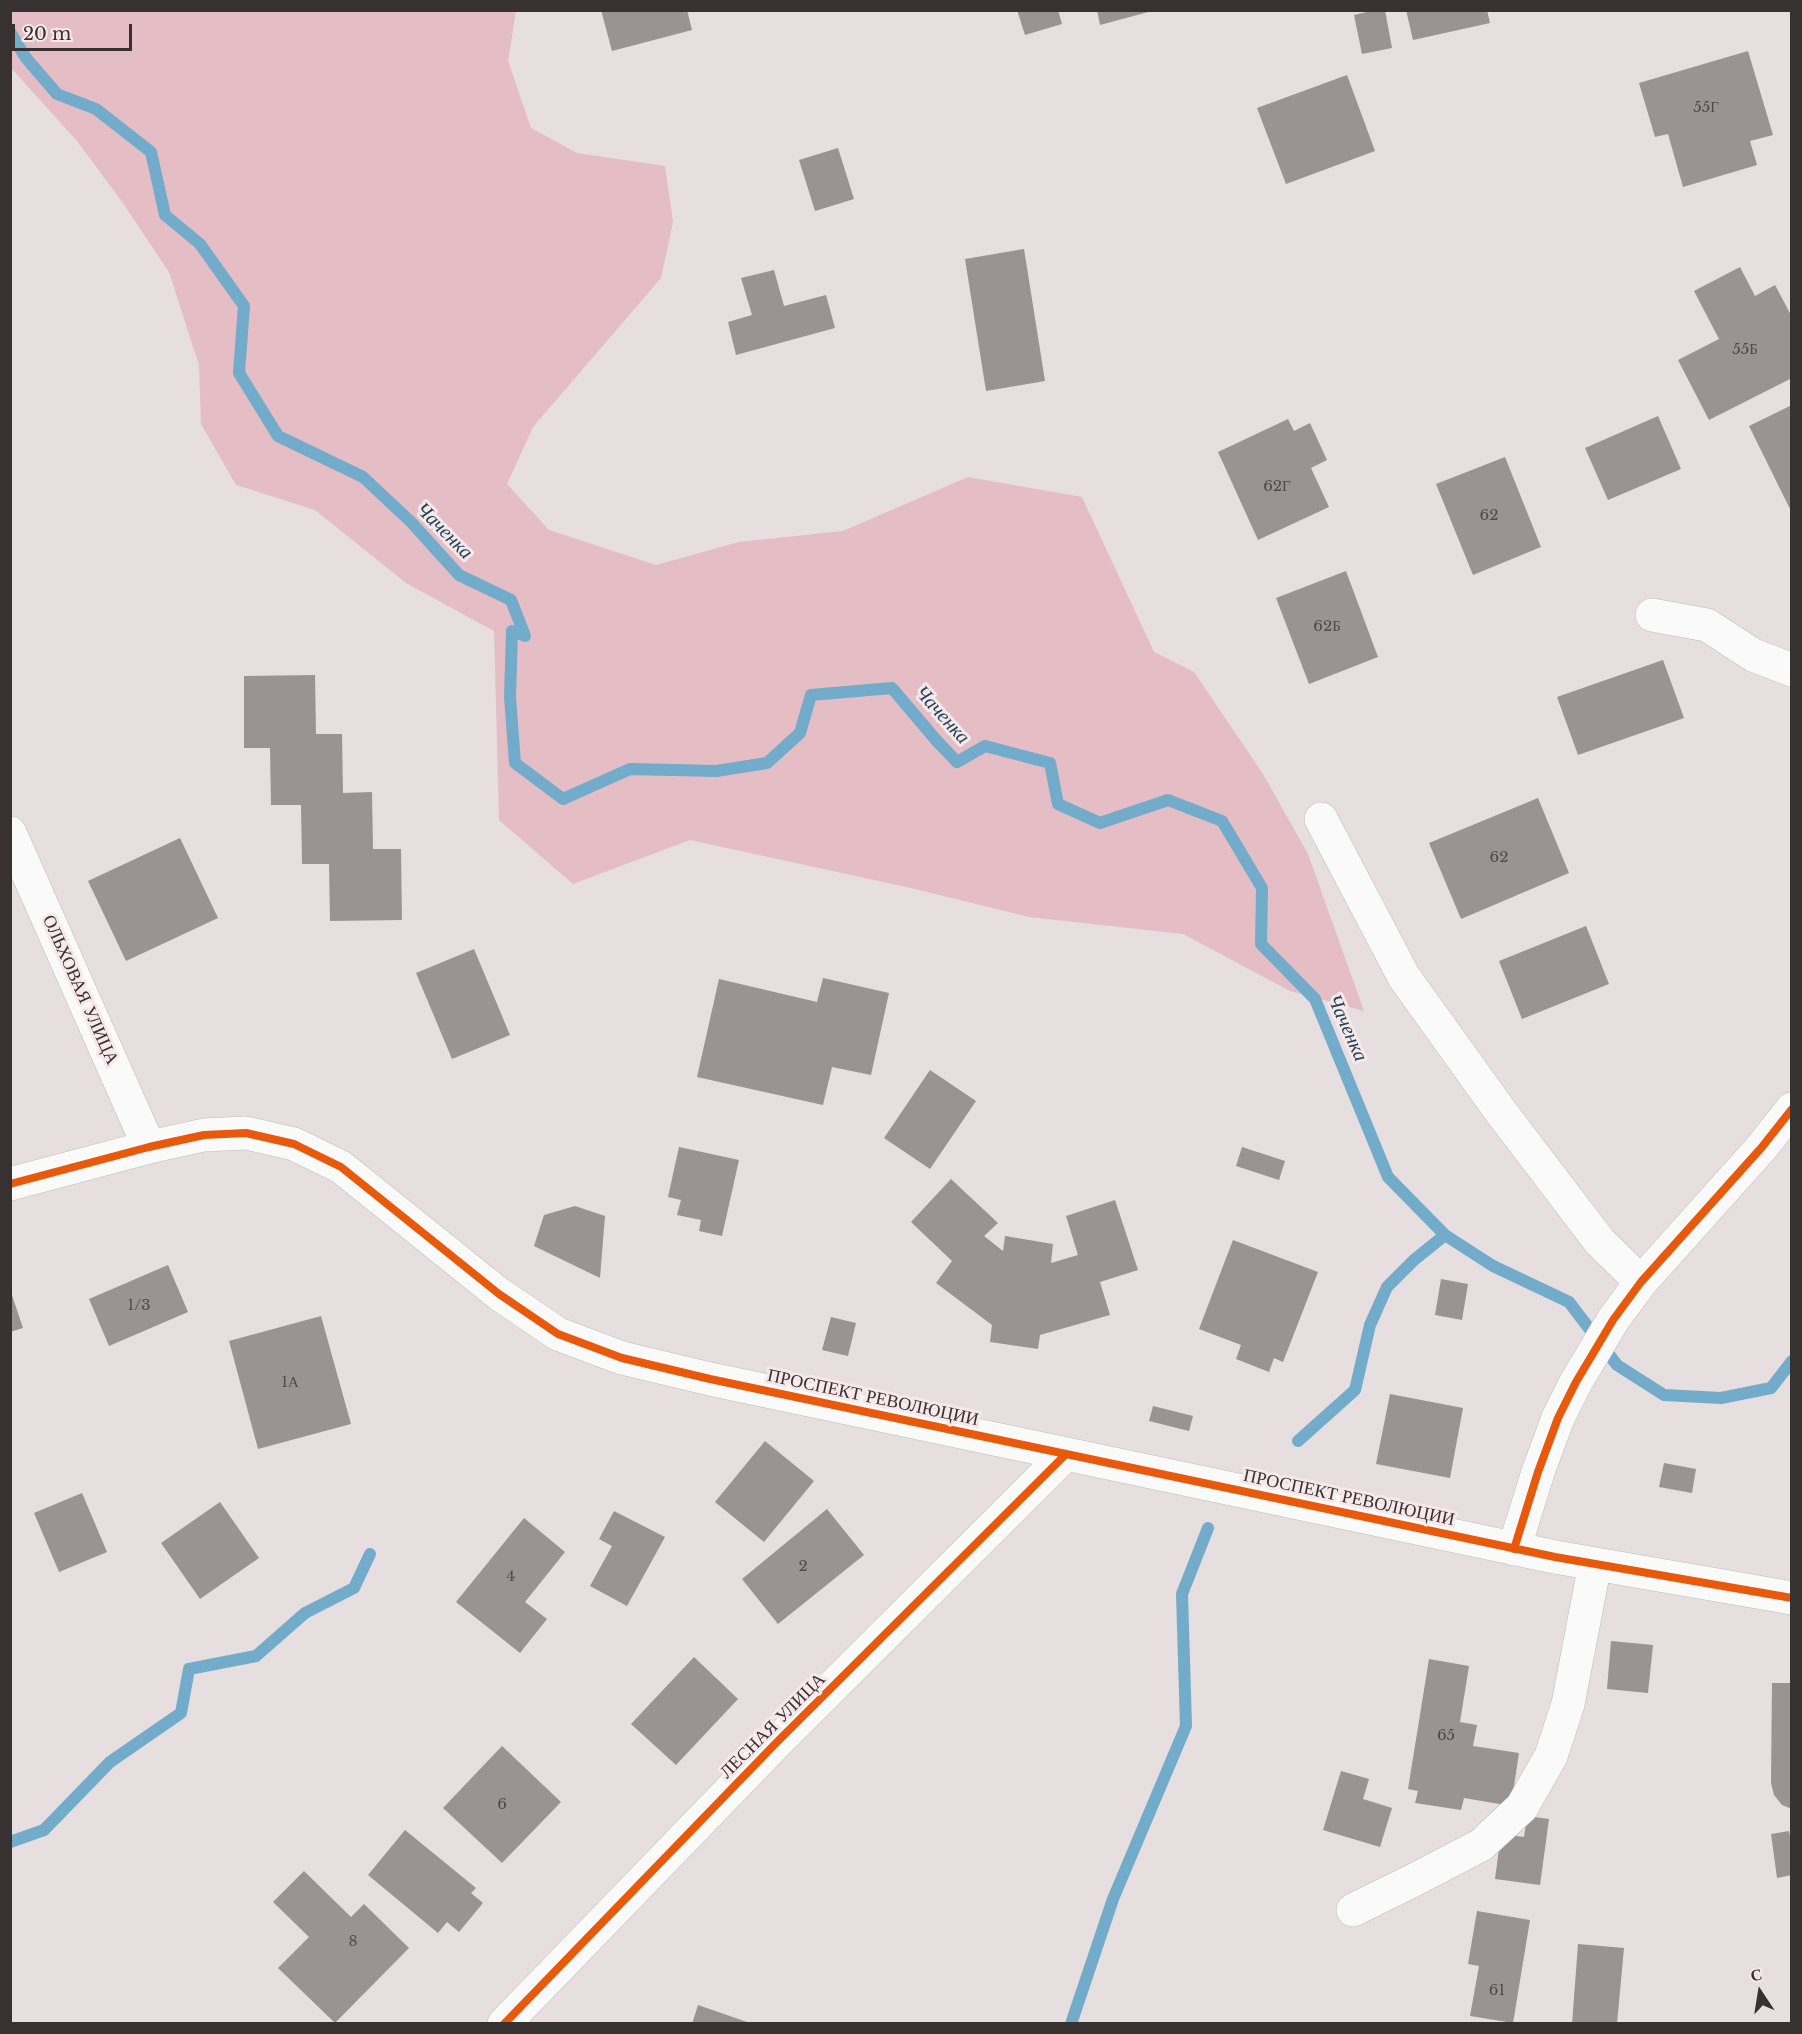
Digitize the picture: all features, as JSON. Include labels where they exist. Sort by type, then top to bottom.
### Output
[{"type":"street","points":[[1652,615],[1707,626],[1753,655],[1791,670]]},
{"type":"street","points":[[1321,819],[1404,977],[1501,1112],[1600,1242],[1641,1282]]},
{"type":"street","name":"ОЛЬХОВАЯ УЛИЦА","points":[[10,833],[149,1147]]},
{"type":"street","points":[[1514,1549],[1558,1418],[1576,1382],[1613,1320],[1641,1282],[1762,1147],[1791,1109]]},
{"type":"street","name":"ПРОСПЕКТ РЕВОЛЮЦИИ","points":[[10,1184],[149,1147],[204,1135],[246,1133],[294,1144],[341,1167],[499,1294],[558,1334],[622,1358],[710,1379],[1514,1549],[1791,1598]]},
{"type":"street","name":"ЛЕСНАЯ УЛИЦА","points":[[504,2024],[777,1742],[1066,1454]]},
{"type":"street","points":[[1353,1910],[1481,1845],[1522,1807],[1551,1756],[1568,1704],[1595,1564]]},
{"type":"shaded area","points":[[11,10],[516,11],[508,61],[531,128],[577,153],[665,166],[673,222],[661,278],[533,427],[507,484],[549,530],[656,565],[739,542],[843,531],[968,477],[1082,497],[1154,652],[1194,672],[1263,774],[1308,854],[1364,1011],[1290,991],[1183,934],[1029,917],[911,888],[690,840],[573,884],[499,820],[494,631],[406,583],[315,510],[236,485],[201,424],[199,365],[169,272],[123,203],[77,141],[11,68]]},
{"type":"building","points":[[601,10],[687,10],[692,30],[612,51]]},
{"type":"building","points":[[1017,10],[1058,10],[1062,24],[1025,35]]},
{"type":"building","points":[[1097,10],[1152,10],[1152,11],[1100,25]]},
{"type":"building","points":[[1385,10],[1392,48],[1362,54],[1354,15]]},
{"type":"building","points":[[1406,10],[1487,10],[1490,23],[1413,40]]},
{"type":"building","points":[[1748,51],[1773,135],[1750,141],[1757,165],[1683,187],[1668,134],[1655,137],[1639,83]]},
{"type":"building","points":[[1347,75],[1375,151],[1286,184],[1257,108]]},
{"type":"building","points":[[838,148],[854,199],[815,211],[799,160]]},
{"type":"building","points":[[1024,249],[1045,381],[986,391],[965,259]]},
{"type":"building","points":[[1740,267],[1755,296],[1775,285],[1792,317],[1792,378],[1709,420],[1678,360],[1719,339],[1694,291]]},
{"type":"building","points":[[774,270],[784,306],[826,295],[835,328],[736,355],[728,322],[752,315],[741,278]]},
{"type":"building","points":[[1792,405],[1792,513],[1749,426]]},
{"type":"building","points":[[1658,416],[1681,469],[1608,500],[1585,448]]},
{"type":"building","points":[[1288,419],[1294,431],[1310,423],[1327,460],[1311,468],[1329,507],[1258,540],[1218,452]]},
{"type":"building","points":[[1505,457],[1541,547],[1473,575],[1436,484]]},
{"type":"building","points":[[1346,571],[1378,657],[1309,684],[1276,598]]},
{"type":"building","points":[[1663,660],[1684,718],[1578,755],[1557,697]]},
{"type":"building","points":[[315,675],[316,734],[342,734],[343,793],[372,792],[373,849],[401,849],[402,920],[330,921],[329,864],[302,864],[301,805],[271,805],[270,748],[244,748],[244,676]]},
{"type":"building","points":[[1538,798],[1569,873],[1461,919],[1429,843]]},
{"type":"building","points":[[180,838],[218,918],[126,961],[88,881]]},
{"type":"building","points":[[1586,926],[1609,984],[1522,1019],[1499,961]]},
{"type":"building","points":[[474,949],[510,1035],[452,1059],[416,973]]},
{"type":"building","points":[[823,978],[889,993],[871,1075],[832,1067],[823,1105],[697,1077],[719,979],[817,1002]]},
{"type":"building","points":[[930,1070],[976,1101],[930,1169],[884,1138]]},
{"type":"building","points":[[679,1147],[739,1160],[722,1236],[699,1231],[701,1220],[677,1215],[681,1200],[668,1197]]},
{"type":"building","points":[[1242,1147],[1285,1161],[1279,1180],[1236,1166]]},
{"type":"building","points":[[951,1179],[998,1223],[984,1236],[1003,1251],[1005,1236],[1053,1244],[1051,1263],[1078,1255],[1066,1216],[1115,1200],[1138,1270],[1100,1282],[1110,1315],[1040,1335],[1038,1349],[990,1342],[992,1325],[936,1283],[952,1261],[911,1222]]},
{"type":"building","points":[[575,1206],[605,1216],[600,1278],[534,1246],[544,1215]]},
{"type":"building","points":[[1233,1240],[1318,1272],[1283,1362],[1274,1358],[1269,1372],[1236,1359],[1241,1345],[1199,1329]]},
{"type":"building","points":[[168,1265],[188,1312],[109,1346],[89,1299]]},
{"type":"building","points":[[1441,1279],[1468,1284],[1462,1320],[1435,1315]]},
{"type":"building","points":[[10,1293],[23,1328],[10,1332]]},
{"type":"building","points":[[321,1316],[351,1424],[258,1449],[229,1341]]},
{"type":"building","points":[[831,1317],[856,1323],[848,1356],[822,1350]]},
{"type":"building","points":[[1390,1394],[1463,1408],[1450,1478],[1376,1464]]},
{"type":"building","points":[[1153,1406],[1193,1416],[1189,1431],[1149,1421]]},
{"type":"building","points":[[765,1441],[814,1481],[764,1542],[715,1502]]},
{"type":"building","points":[[1664,1463],[1696,1469],[1692,1493],[1659,1487]]},
{"type":"building","points":[[82,1493],[107,1552],[59,1572],[34,1513]]},
{"type":"building","points":[[220,1502],[259,1558],[200,1599],[161,1543]]},
{"type":"building","points":[[827,1509],[864,1555],[778,1624],[742,1579]]},
{"type":"building","points":[[614,1511],[665,1537],[627,1606],[590,1586],[612,1546],[599,1539]]},
{"type":"building","points":[[524,1518],[565,1552],[525,1602],[547,1619],[520,1653],[456,1602]]},
{"type":"building","points":[[1611,1641],[1653,1645],[1648,1693],[1607,1689]]},
{"type":"building","points":[[694,1657],[738,1699],[676,1765],[631,1724]]},
{"type":"building","points":[[1429,1659],[1469,1666],[1460,1722],[1477,1725],[1473,1746],[1519,1753],[1511,1806],[1464,1798],[1461,1810],[1415,1803],[1418,1791],[1408,1789]]},
{"type":"building","points":[[1772,1683],[1792,1683],[1792,1809],[1782,1805],[1774,1795],[1771,1783]]},
{"type":"building","points":[[502,1746],[561,1802],[502,1863],[443,1808]]},
{"type":"building","points":[[1341,1771],[1369,1779],[1363,1799],[1392,1808],[1380,1847],[1323,1830]]},
{"type":"building","points":[[1527,1816],[1549,1819],[1540,1885],[1495,1879],[1501,1834],[1524,1837]]},
{"type":"building","points":[[405,1830],[476,1888],[471,1893],[483,1903],[459,1932],[447,1922],[438,1933],[368,1875]]},
{"type":"building","points":[[1789,1831],[1792,1848],[1792,1875],[1777,1878],[1771,1834]]},
{"type":"building","points":[[304,1871],[351,1917],[364,1904],[409,1948],[335,2023],[278,1968],[309,1937],[273,1902]]},
{"type":"building","points":[[1477,1911],[1530,1920],[1513,2023],[1470,2016],[1479,1966],[1468,1964]]},
{"type":"building","points":[[1578,1944],[1624,1948],[1617,2024],[1572,2024]]},
{"type":"building","points":[[698,2005],[750,2023],[750,2024],[692,2024]]},
{"type":"waterway","name":"Чаченка","points":[[10,32],[26,58],[57,94],[96,109],[151,152],[165,215],[200,244],[244,306],[239,373],[278,436],[363,477],[412,523],[459,575],[511,600],[525,636],[512,631],[510,697],[515,763],[563,799],[630,769],[716,771],[767,763],[800,733],[811,695],[892,688],[957,762],[985,746],[1050,763],[1058,804],[1100,823],[1168,800],[1222,821],[1262,888],[1261,944],[1315,999],[1388,1177],[1445,1235],[1493,1266],[1569,1302],[1617,1365],[1664,1395],[1721,1398],[1771,1388],[1792,1361]]},
{"type":"waterway","points":[[1298,1441],[1355,1390],[1370,1325],[1387,1287],[1414,1260],[1445,1235]]},
{"type":"waterway","points":[[1071,2024],[1113,1899],[1186,1726],[1182,1594],[1208,1528]]},
{"type":"waterway","points":[[10,1842],[44,1830],[110,1762],[181,1713],[189,1669],[256,1656],[305,1613],[354,1588],[370,1554]]},
{"type":"cycle path","points":[[1514,1549],[1558,1418],[1576,1382],[1613,1320],[1641,1282],[1762,1147],[1792,1109]]},
{"type":"cycle path","points":[[10,1184],[149,1147],[204,1135],[246,1133],[294,1144],[341,1167],[499,1294],[558,1334],[622,1358],[710,1379],[1555,1557],[1792,1598]]},
{"type":"cycle path","points":[[504,2024],[777,1742],[1066,1454]]}]
